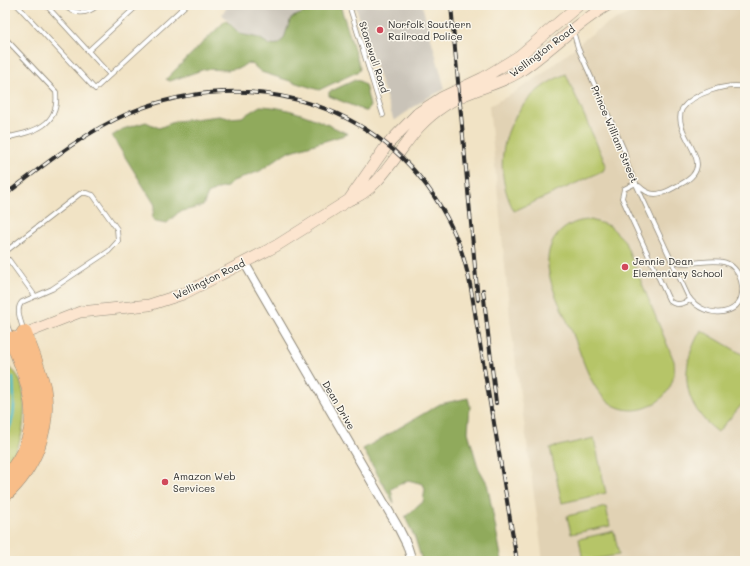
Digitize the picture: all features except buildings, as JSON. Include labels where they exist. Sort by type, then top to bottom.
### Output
[{"type":"highway","points":[[5,480],[18,464],[26,447],[33,418],[30,387],[11,340]]},
{"type":"highway","points":[[5,494],[21,477],[33,458],[40,439],[43,421],[42,388],[11,340]]},
{"type":"main road","name":"Wellington Road","points":[[349,200],[387,145],[418,114],[440,98],[483,78],[518,56],[566,9],[579,5]]},
{"type":"main road","name":"Wellington Road","points":[[11,340],[80,312],[149,304],[183,294],[320,220],[349,200],[360,197],[372,187],[414,133],[436,112],[463,95],[518,73],[572,29],[608,5]]},
{"type":"main road","name":"Prince William Street","points":[[566,9],[572,29]]},
{"type":"street","name":"Dean Drive","points":[[244,262],[401,532],[412,561]]},
{"type":"lane","points":[[17,5],[95,89],[186,5]]},
{"type":"lane","points":[[46,5],[110,75]]},
{"type":"lane","points":[[64,5],[68,9],[85,13],[98,5]]},
{"type":"lane","points":[[88,51],[138,5]]},
{"type":"lane","name":"Stonewall Road","points":[[349,5],[384,115]]},
{"type":"lane","name":"Prince William Street","points":[[572,29],[578,48],[624,150],[627,164],[690,300]]},
{"type":"lane","points":[[5,38],[56,92],[57,101],[53,115],[47,124],[33,131],[5,138]]},
{"type":"lane","points":[[671,260],[685,264],[717,261],[732,266],[740,278],[743,299],[733,309],[716,314],[703,310],[690,300],[680,305],[672,304],[668,300],[622,198],[624,189],[636,183],[643,191],[658,194],[690,180],[696,172],[697,162],[680,120],[682,109],[698,97],[715,88],[735,84],[745,86]]},
{"type":"lane","points":[[5,131],[11,137]]},
{"type":"lane","points":[[5,252],[82,193],[93,195],[117,229],[119,236],[118,241],[109,251],[52,289],[19,305],[11,340]]},
{"type":"lane","points":[[10,260],[35,296]]},
{"type":"lane","points":[[5,320],[11,340]]},
{"type":"shaded area","points":[[229,5],[322,5],[291,18],[284,38],[279,44],[270,45],[259,38],[240,34],[222,14]]},
{"type":"shaded area","points":[[355,5],[422,5],[445,89],[425,99],[394,121]]},
{"type":"shaded area","name":"Jennie Dean Elementary School","points":[[647,5],[745,5],[745,561],[543,561],[511,327],[489,106],[512,94],[541,75],[586,38],[605,25]]},
{"type":"green space","points":[[322,5],[340,5],[360,68],[359,71],[319,90],[261,72],[252,64],[247,63],[240,68],[228,70],[205,69],[170,81],[166,79],[226,20],[240,34],[259,38],[270,45],[279,44],[284,38],[291,18]]},
{"type":"green space","points":[[566,74],[606,165],[603,171],[514,211],[506,191],[502,170],[503,150],[508,131],[518,113],[530,97],[547,84]]},
{"type":"green space","points":[[355,80],[360,81],[365,85],[370,106],[367,111],[329,96],[329,92]]},
{"type":"green space","points":[[260,106],[295,112],[348,134],[285,153],[260,171],[233,181],[227,187],[218,189],[208,194],[203,206],[179,212],[167,223],[155,221],[152,218],[155,205],[112,136],[123,129],[146,122],[159,128],[176,121],[219,116],[229,118],[242,117]]},
{"type":"green space","points":[[591,220],[610,226],[624,240],[674,361],[674,375],[670,388],[662,398],[652,405],[640,409],[627,410],[615,406],[598,391],[585,367],[573,334],[551,283],[548,270],[548,257],[551,244],[559,233],[566,227],[578,222]]},
{"type":"green space","points":[[701,330],[745,356],[745,401],[718,432],[697,410],[687,385],[689,358]]},
{"type":"green space","points":[[5,367],[13,370],[22,387],[24,398],[24,421],[20,440],[14,454],[5,467]]},
{"type":"green space","points":[[468,398],[470,406],[468,432],[478,467],[487,483],[502,561],[422,561],[415,538],[405,517],[423,502],[425,489],[423,484],[408,480],[391,489],[394,503],[363,449],[440,404]]},
{"type":"green space","points":[[594,438],[606,493],[562,503],[550,448]]},
{"type":"green space","points":[[606,507],[610,526],[571,534],[567,516]]},
{"type":"green space","points":[[614,531],[619,555],[583,561],[579,539]]},
{"type":"waterway","points":[[5,436],[9,429],[14,408],[13,377]]},
{"type":"railway","points":[[451,5],[478,300]]},
{"type":"railway","points":[[5,195],[64,150],[96,130],[129,113],[176,98],[223,92],[270,94],[314,105],[356,124],[394,151],[426,185],[452,228],[462,252],[468,276],[492,415]]},
{"type":"railway","points":[[483,290],[496,403]]},
{"type":"railway","points":[[492,411],[517,561]]},
{"type":"place","name":"Norfolk Southern Railroad Police","points":[[380,30]]},
{"type":"place","name":"Jennie Dean Elementary School","points":[[625,267]]},
{"type":"place","name":"Amazon Web Services","points":[[165,482]]}]
